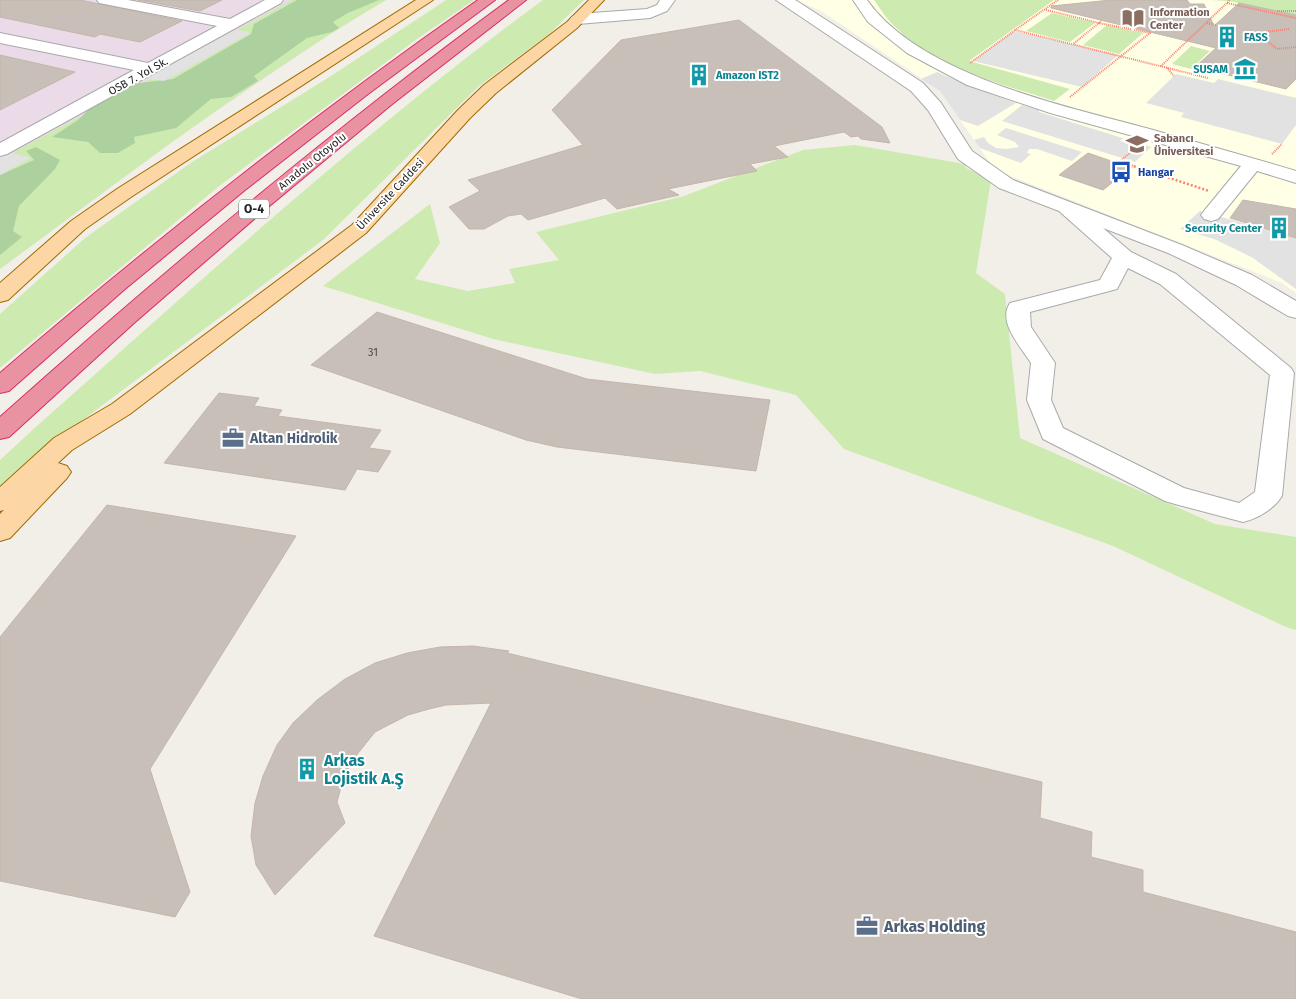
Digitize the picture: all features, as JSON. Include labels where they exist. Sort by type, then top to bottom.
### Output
[{"type":"highway","name":"Anadolu Otoyolu","points":[[0,386],[125,279],[213,208],[350,101],[488,0]]},
{"type":"highway","name":"Anadolu Otoyolu","points":[[0,431],[236,223],[392,96],[519,0]]},
{"type":"main road","points":[[0,283],[124,193],[426,0]]},
{"type":"main road","name":"Üniversite Caddesi","points":[[121,409],[359,229],[464,114],[490,89],[578,19],[597,0]]},
{"type":"main road","points":[[0,295],[78,225]]},
{"type":"main road","points":[[0,502],[64,444],[121,409]]},
{"type":"main road","points":[[0,531],[121,409]]},
{"type":"street","points":[[104,0],[232,24]]},
{"type":"street","name":"OSB 7. Yol Sk.","points":[[0,150],[276,0]]},
{"type":"street","points":[[578,19],[650,13],[662,8],[668,0]]},
{"type":"street","points":[[783,0],[803,11],[917,88],[935,107],[965,155],[1006,184],[1175,249],[1235,276],[1296,310]]},
{"type":"street","points":[[860,0],[873,19],[913,50],[941,66],[1012,95],[1296,177]]},
{"type":"street","points":[[0,38],[152,69]]},
{"type":"street","points":[[949,87],[994,104],[1012,95]]},
{"type":"street","points":[[1211,215],[1253,164]]},
{"type":"street","points":[[1066,207],[1123,257],[1168,279],[1282,373],[1284,452],[1268,496],[1243,512],[1175,495],[1052,433],[1039,400],[1043,362],[1019,327],[1018,308],[1109,284],[1123,257]]},
{"type":"path","points":[[1058,0],[1015,30],[1208,78]]},
{"type":"path","points":[[1160,66],[1230,0]]},
{"type":"path","points":[[1226,3],[1296,18]]},
{"type":"path","points":[[1045,10],[1150,33],[1056,109]]},
{"type":"path","points":[[1277,11],[1296,11]]},
{"type":"path","points":[[1073,44],[1100,22]]},
{"type":"path","points":[[1207,23],[1216,25]]},
{"type":"path","points":[[1289,29],[1257,33],[1277,49],[1296,47]]},
{"type":"path","points":[[972,62],[1014,31]]},
{"type":"path","points":[[1167,68],[1174,76]]},
{"type":"path","points":[[1142,144],[1118,162],[1226,196]]},
{"type":"shaded area","points":[[0,0],[386,0],[339,28],[192,127],[0,269]]},
{"type":"shaded area","name":"Sabancı Üniversitesi","points":[[796,0],[1296,0],[1296,293],[1282,283],[995,170],[940,91],[821,11]]},
{"type":"shaded area","points":[[231,29],[250,32],[164,81],[145,78]]},
{"type":"shaded area","points":[[1014,31],[1118,55],[1082,87],[973,61]]},
{"type":"shaded area","points":[[937,72],[1016,103],[978,126],[960,120],[940,91],[921,79]]},
{"type":"shaded area","points":[[1176,74],[1214,83],[1218,79],[1296,98],[1296,125],[1282,144],[1181,117],[1184,113],[1146,103]]},
{"type":"shaded area","points":[[1022,105],[1151,147],[1135,162],[1002,121]]},
{"type":"shaded area","points":[[1006,128],[1082,152],[1072,161],[1037,149],[1029,149],[1027,153],[1031,154],[1021,163],[980,148],[974,140],[984,137],[988,143],[996,148],[1019,147],[1015,142],[997,135]]},
{"type":"shaded area","points":[[0,150],[31,158],[0,175]]},
{"type":"shaded area","points":[[1200,211],[1296,238],[1296,289],[1253,258],[1214,239],[1180,229]]},
{"type":"green space","points":[[292,0],[386,0],[286,63],[238,96],[0,269],[0,175],[29,158],[12,153],[151,79],[165,81],[250,33],[237,30]]},
{"type":"green space","points":[[297,0],[379,0],[348,13],[333,22],[339,28],[332,32],[307,38],[254,76],[258,81],[231,97],[211,99],[176,128],[134,137],[135,143],[118,153],[100,153],[88,142],[52,137],[78,120],[92,106],[139,83],[173,79],[251,34],[254,24]]},
{"type":"green space","points":[[446,0],[474,0],[417,39],[218,187],[0,368],[0,314],[85,238],[192,162],[331,76]]},
{"type":"green space","points":[[543,0],[584,0],[548,35],[479,86],[323,240],[76,425],[0,497],[0,460],[38,425],[348,153]]},
{"type":"green space","points":[[874,0],[1054,0],[969,61],[1070,89],[1054,101],[989,80],[947,63],[909,39],[889,21]]},
{"type":"green space","points":[[1210,0],[1296,0],[1296,15],[1229,1]]},
{"type":"green space","points":[[1052,13],[1095,23],[1070,42],[1026,31]]},
{"type":"green space","points":[[1107,25],[1143,33],[1119,54],[1083,45]]},
{"type":"green space","points":[[1191,46],[1210,51],[1191,69],[1172,64]]},
{"type":"green space","points":[[855,145],[965,164],[966,168],[991,180],[976,273],[1005,294],[1020,438],[1215,524],[1296,537],[1296,630],[1113,546],[844,449],[796,395],[700,371],[655,374],[493,339],[323,286],[430,204],[440,243],[415,279],[468,291],[515,283],[509,269],[559,260],[536,232],[684,196],[803,150]]},
{"type":"green space","points":[[36,147],[60,160],[55,169],[19,206],[13,231],[22,237],[0,255],[0,175],[34,160],[26,151]]},
{"type":"building","points":[[0,0],[80,0],[182,21],[140,42],[100,34],[95,37],[0,17]]},
{"type":"building","points":[[138,0],[222,0],[200,11]]},
{"type":"building","points":[[1111,0],[1187,0],[1190,4],[1204,4],[1214,26],[1239,3],[1296,15],[1296,79],[1286,89],[1195,67],[1216,48],[1051,8],[1051,6]]},
{"type":"building","name":"Amazon IST2","points":[[739,20],[882,127],[890,143],[861,139],[858,136],[851,137],[844,132],[774,146],[788,157],[750,164],[757,171],[668,189],[679,195],[617,209],[605,198],[528,220],[521,214],[508,216],[484,229],[469,229],[449,207],[480,191],[468,180],[583,145],[552,110],[621,40]]},
{"type":"building","points":[[0,55],[75,72],[0,110]]},
{"type":"building","name":"Hangar","points":[[1088,153],[1132,167],[1103,190],[1059,175]]},
{"type":"building","name":"Security Center","points":[[1243,200],[1296,209],[1296,238],[1230,218]]},
{"type":"building","points":[[377,312],[587,379],[770,400],[756,471],[557,447],[526,440],[311,365]]},
{"type":"building","points":[[219,393],[259,398],[254,406],[282,410],[278,416],[381,430],[369,448],[391,451],[378,472],[357,469],[345,490],[164,463]]},
{"type":"building","points":[[107,505],[296,536],[150,769],[190,892],[175,917],[0,881],[0,637]]},
{"type":"building","points":[[473,646],[509,651],[507,653],[1042,782],[1040,818],[1092,832],[1091,857],[1143,870],[1143,892],[1296,932],[1296,999],[582,999],[374,936],[491,703],[446,705],[429,709],[408,715],[375,732],[351,762],[343,780],[337,802],[345,823],[275,895],[256,865],[251,836],[255,803],[263,776],[277,745],[293,723],[317,700],[345,679],[375,663],[407,653],[440,647]]},
{"type":"place","name":"Information Center","points":[[1133,18]]},
{"type":"place","name":"FASS","points":[[1227,37]]},
{"type":"place","name":"SUSAM","points":[[1245,69]]},
{"type":"place","name":"Amazon IST2","points":[[699,75]]},
{"type":"place","name":"Sabancı Üniversitesi","points":[[1137,144]]},
{"type":"place","name":"Hangar","points":[[1121,172]]},
{"type":"place","name":"Security Center","points":[[1279,228]]},
{"type":"place","name":"Altan Hidrolik","points":[[233,438]]},
{"type":"place","name":"Arkas Lojistik A.Ş","points":[[307,769]]},
{"type":"place","name":"Arkas Holding","points":[[867,926]]}]
